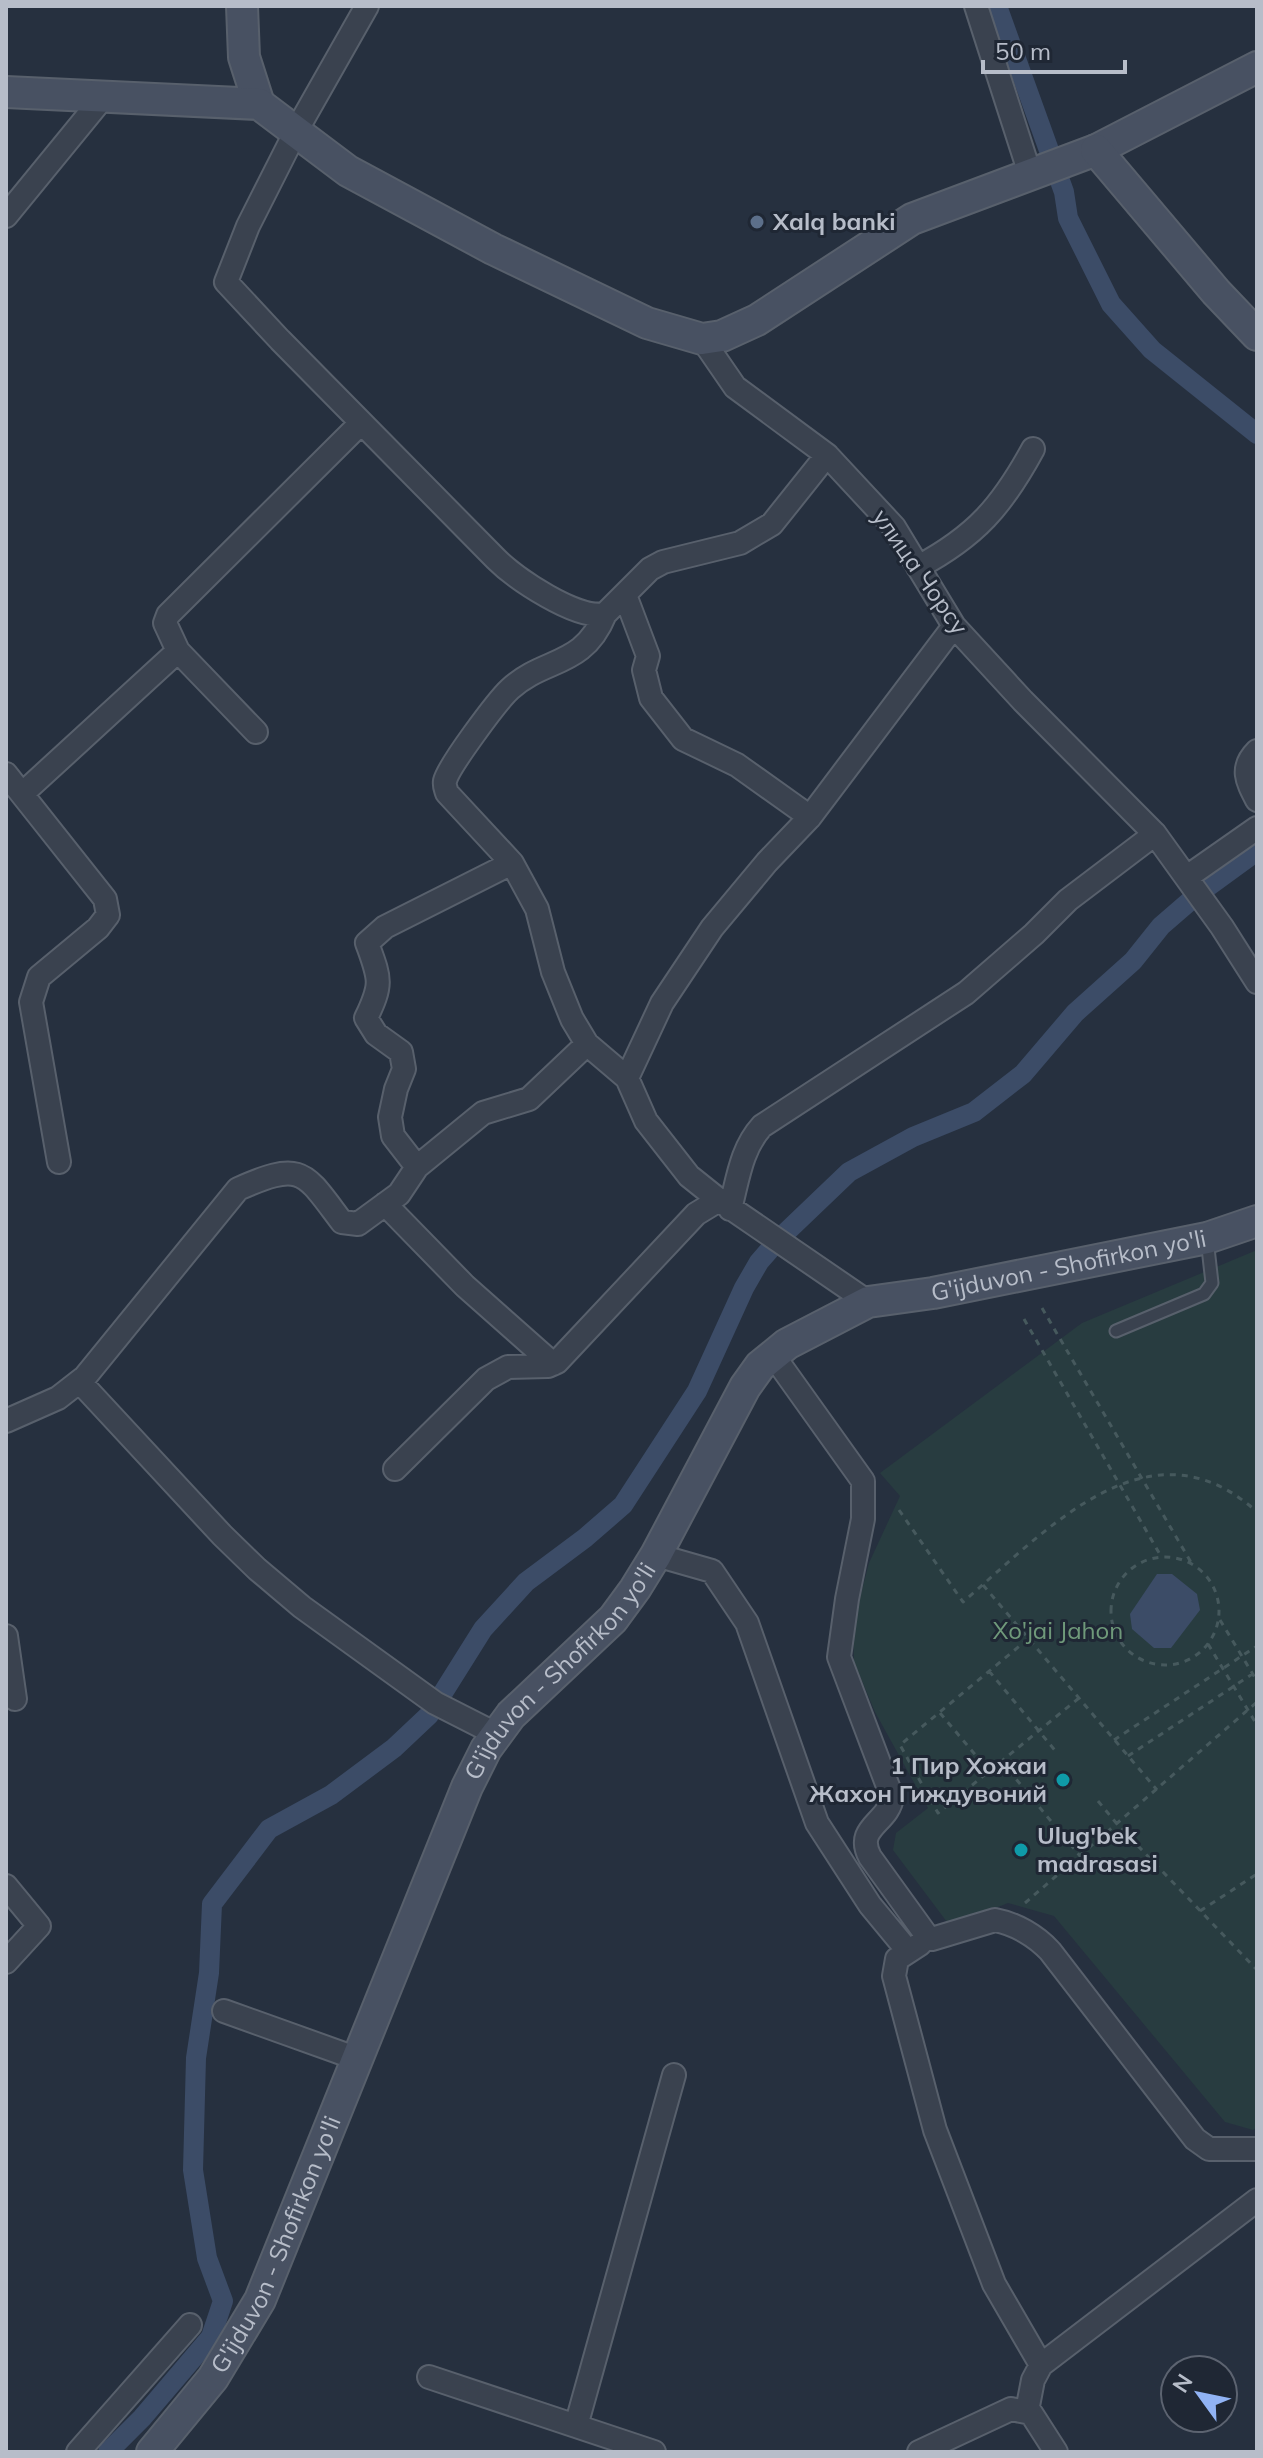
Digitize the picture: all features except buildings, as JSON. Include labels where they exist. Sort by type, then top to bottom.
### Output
[{"type":"main road","points":[[242,6],[244,57],[259,104],[295,133],[348,171],[493,249],[647,323],[702,339],[722,336],[757,320],[912,219],[1096,150],[1257,67]]},
{"type":"main road","points":[[6,92],[259,104]]},
{"type":"main road","points":[[1096,150],[1216,292],[1257,335]]},
{"type":"main road","name":"G'ijduvon - Shofirkon yo'li","points":[[152,2452],[213,2378],[260,2300],[467,1787],[496,1734],[524,1701],[613,1619],[656,1555],[745,1387],[773,1355],[804,1334],[868,1302],[933,1293],[1207,1238],[1257,1221]]},
{"type":"street","points":[[367,6],[295,133],[248,226],[226,282],[510,572],[528,585],[590,615],[605,614]]},
{"type":"street","points":[[976,6],[1030,174]]},
{"type":"street","points":[[6,216],[105,95]]},
{"type":"street","name":"улица Чорсу","points":[[702,339],[735,387],[827,455],[894,527],[954,626],[1023,701],[1155,834],[1257,982]]},
{"type":"street","points":[[256,732],[178,651],[165,623],[168,615],[361,423]]},
{"type":"street","points":[[918,567],[951,549],[999,506],[1033,449]]},
{"type":"street","points":[[827,455],[772,524],[740,543],[663,562],[650,569],[605,614],[599,629],[582,649],[509,689],[452,767],[444,783],[447,793],[512,863],[537,909],[553,972],[572,1019],[587,1044],[627,1078],[646,1121],[689,1176],[724,1204],[868,1302]]},
{"type":"street","points":[[625,595],[648,656],[644,670],[651,698],[683,739],[737,765],[810,817]]},
{"type":"street","points":[[627,1078],[662,1003],[712,928],[767,862],[810,817],[954,626]]},
{"type":"street","points":[[22,794],[178,651]]},
{"type":"street","points":[[1257,751],[1246,765],[1245,778],[1257,800]]},
{"type":"street","points":[[6,774],[105,899],[108,915],[98,928],[39,977],[31,1002],[59,1162]]},
{"type":"street","points":[[1190,882],[1257,828]]},
{"type":"street","points":[[395,1469],[486,1379],[508,1367],[553,1364],[696,1214],[724,1204],[743,1164],[743,1154],[762,1126],[966,993],[1068,900],[1155,834]]},
{"type":"street","points":[[417,1167],[393,1136],[390,1117],[404,1069],[401,1052],[376,1034],[366,1018],[379,993],[378,976],[367,943],[385,927],[512,863]]},
{"type":"street","points":[[6,1421],[58,1398],[80,1382],[238,1189],[260,1179],[297,1173],[309,1179],[342,1222],[358,1224],[399,1194],[417,1167],[483,1113],[529,1099],[587,1044]]},
{"type":"street","points":[[385,1204],[465,1286],[553,1364]]},
{"type":"street","points":[[773,1355],[863,1481],[863,1519],[839,1657],[892,1797],[890,1807],[869,1831],[865,1845],[870,1857],[934,1940],[995,1920],[1029,1934],[1050,1951],[1195,2139],[1209,2149],[1257,2149]]},
{"type":"street","points":[[80,1382],[257,1569],[302,1607],[440,1706],[496,1734]]},
{"type":"street","points":[[656,1555],[712,1571],[747,1623],[817,1823],[870,1905],[908,1951]]},
{"type":"street","points":[[6,1636],[15,1699]]},
{"type":"street","points":[[6,1886],[39,1926],[6,1962]]},
{"type":"street","points":[[930,1938],[897,1959],[894,1976],[935,2130],[994,2284],[1041,2365]]},
{"type":"street","points":[[224,2011],[358,2059]]},
{"type":"street","points":[[576,2426],[674,2075]]},
{"type":"street","points":[[1027,2411],[1033,2380],[1041,2365],[1257,2200]]},
{"type":"street","points":[[78,2452],[190,2325]]},
{"type":"street","points":[[429,2377],[654,2452]]},
{"type":"street","points":[[919,2452],[1011,2409],[1027,2411],[1040,2424],[1056,2452]]},
{"type":"lane","points":[[1116,1331],[1204,1294],[1212,1283],[1207,1238]]},
{"type":"path","points":[[1042,1308],[1192,1564]]},
{"type":"path","points":[[1024,1319],[1162,1558]]},
{"type":"path","points":[[899,1510],[963,1602],[1072,1511],[1140,1477],[1167,1472],[1192,1477],[1230,1491],[1257,1512]]},
{"type":"path","points":[[1162,1558],[1192,1564],[1206,1575],[1216,1591],[1217,1628],[1196,1656],[1163,1666],[1146,1662],[1132,1654],[1120,1641],[1113,1625],[1111,1608],[1115,1591],[1124,1577],[1138,1565],[1162,1558]]},
{"type":"path","points":[[983,1585],[1157,1790]]},
{"type":"path","points":[[1219,1617],[1255,1672],[1257,1681]]},
{"type":"path","points":[[1028,1639],[900,1745],[938,1813],[1079,1698]]},
{"type":"path","points":[[1208,1644],[1257,1725]]},
{"type":"path","points":[[1114,1740],[1257,1646]]},
{"type":"path","points":[[989,1671],[1058,1754]]},
{"type":"path","points":[[1128,1756],[1255,1672]]},
{"type":"path","points":[[1025,1903],[1257,1702]]},
{"type":"path","points":[[939,1713],[989,1771]]},
{"type":"path","points":[[1001,1761],[1080,1856]]},
{"type":"path","points":[[1098,1801],[1257,1970]]},
{"type":"path","points":[[1200,1911],[1257,1874]]},
{"type":"green space","name":"Xo'jai Jahon","points":[[1257,1250],[1257,2127],[1253,2130],[1225,2122],[1054,1916],[1008,1903],[950,1926],[893,1850],[896,1833],[928,1808],[875,1712],[854,1662],[853,1624],[869,1563],[900,1496],[880,1473],[1082,1323]]},
{"type":"water","points":[[1157,1574],[1172,1574],[1197,1594],[1200,1610],[1171,1648],[1154,1648],[1132,1629],[1130,1614]]},
{"type":"waterway","points":[[997,6],[1064,192],[1068,218],[1111,304],[1152,350],[1257,434]]},
{"type":"waterway","points":[[108,2452],[142,2418],[211,2337],[223,2301],[207,2258],[193,2170],[196,2058],[209,1973],[212,1904],[269,1829],[331,1795],[394,1748],[429,1715],[483,1629],[526,1582],[623,1505],[697,1391],[744,1288],[759,1262],[780,1238],[849,1172],[913,1137],[974,1112],[1023,1074],[1075,1013],[1133,961],[1161,926],[1198,894],[1257,851]]},
{"type":"place","name":"Xalq banki","points":[[757,222]]},
{"type":"place","name":"1 Пир Хожаи Жахон Гиждувоний","points":[[1063,1780]]},
{"type":"place","name":"Ulug'bek madrasasi","points":[[1021,1850]]}]
